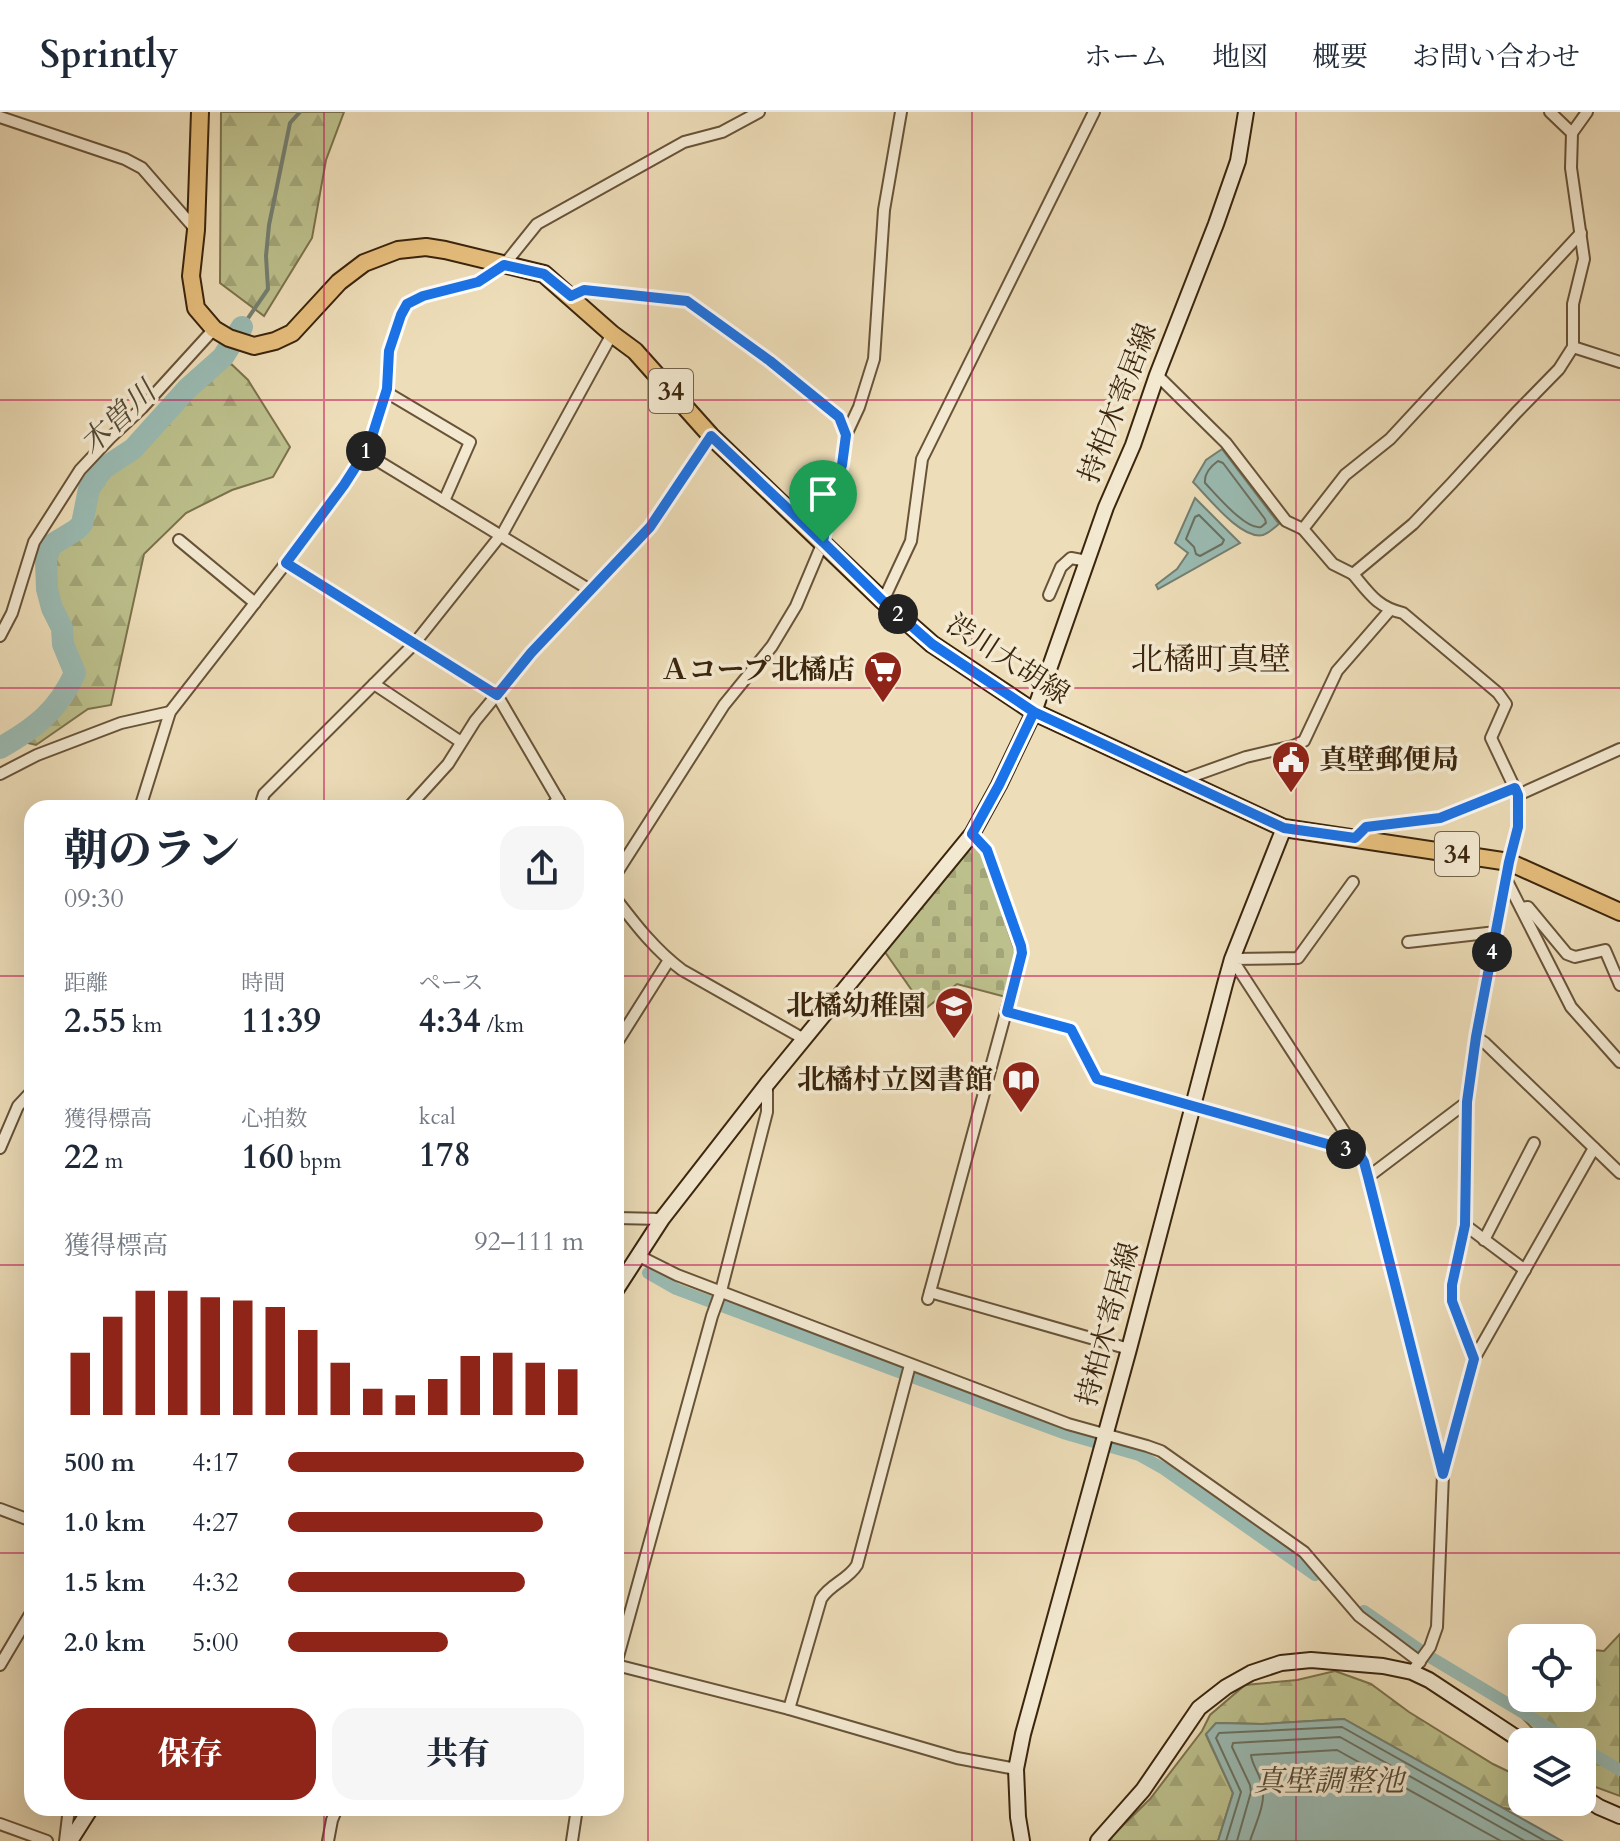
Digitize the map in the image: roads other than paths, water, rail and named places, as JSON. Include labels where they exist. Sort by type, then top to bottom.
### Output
[{"type":"main road","points":[[200,112],[196,230],[191,276],[196,308],[219,332]]},
{"type":"main road","name":"持柏木寄居線","points":[[624,1278],[662,1219],[767,1084],[972,834],[999,785],[1034,712],[1106,507],[1133,445],[1216,224],[1238,161],[1246,112]]},
{"type":"main road","name":"渋川大胡線","points":[[219,332],[254,346],[292,333],[339,282],[364,263],[398,250],[426,247],[445,250],[544,274],[635,351],[711,436],[883,601],[932,644],[1034,712],[1284,828],[1355,838],[1507,870],[1620,912]]},
{"type":"main road","name":"持柏木寄居線","points":[[1022,1841],[1016,1769],[1026,1720],[1129,1349],[1232,959],[1284,828]]},
{"type":"main road","points":[[1098,1841],[1143,1790],[1199,1708],[1251,1673],[1281,1663],[1311,1660],[1383,1666],[1419,1664],[1429,1680],[1508,1732]]},
{"type":"main road","points":[[1596,1805],[1620,1816]]},
{"type":"main road","points":[[67,1841],[85,1816]]},
{"type":"street","points":[[142,800],[170,712],[286,563],[369,446],[386,392],[389,351],[407,304],[423,296],[478,282],[504,265],[537,224],[684,142],[722,132],[759,112]]},
{"type":"street","points":[[624,861],[724,705],[772,646],[796,606],[823,542],[846,435],[859,407],[874,359],[884,210],[901,112]]},
{"type":"street","points":[[883,601],[911,541],[922,459],[1094,112]]},
{"type":"street","points":[[1550,112],[1572,133]]},
{"type":"street","points":[[1353,574],[1413,524],[1559,369],[1573,347],[1573,304],[1584,259],[1571,168],[1572,133],[1587,112]]},
{"type":"street","points":[[0,117],[125,159],[142,168],[196,230]]},
{"type":"street","points":[[1303,529],[1345,475],[1390,439],[1581,233]]},
{"type":"street","points":[[571,296],[584,290],[687,301],[770,361],[839,417],[846,435]]},
{"type":"street","points":[[0,636],[12,613],[34,542],[80,470],[219,332]]},
{"type":"street","points":[[263,800],[264,794],[414,644],[500,536],[612,334]]},
{"type":"street","points":[[1573,347],[1620,362]]},
{"type":"street","points":[[1157,375],[1226,443],[1286,521],[1303,529],[1333,564],[1353,574],[1376,601],[1390,610],[1403,613],[1498,693],[1506,704],[1491,738],[1517,792],[1518,827],[1476,1037],[1467,1102],[1465,1225],[1452,1285],[1452,1301],[1474,1359]]},
{"type":"street","points":[[386,392],[470,442],[444,501]]},
{"type":"street","points":[[415,800],[448,764],[475,721],[531,653],[650,527],[711,436]]},
{"type":"street","points":[[365,453],[590,590]]},
{"type":"street","points":[[179,540],[255,603]]},
{"type":"street","points":[[1049,595],[1061,567],[1071,558],[1087,561]]},
{"type":"street","points":[[286,563],[497,695],[559,800]]},
{"type":"street","points":[[1182,780],[1246,757],[1304,741],[1337,671],[1390,610]]},
{"type":"street","points":[[374,684],[461,742]]},
{"type":"street","points":[[0,774],[37,755],[121,723],[170,712]]},
{"type":"street","points":[[1355,838],[1366,827],[1440,818],[1517,792],[1620,749]]},
{"type":"street","points":[[972,834],[987,850],[1022,953],[929,1296],[1129,1349]]},
{"type":"street","points":[[1507,870],[1521,908],[1571,1007],[1620,1062]]},
{"type":"street","points":[[1232,959],[1298,958],[1353,882]]},
{"type":"street","points":[[1521,908],[1528,907],[1567,954],[1575,957],[1605,950],[1620,985]]},
{"type":"street","points":[[624,909],[644,935],[682,970],[804,1039]]},
{"type":"street","points":[[1408,942],[1496,932]]},
{"type":"street","points":[[1232,959],[1364,1162],[1443,1474]]},
{"type":"street","points":[[624,1031],[669,960]]},
{"type":"street","points":[[1007,1012],[1071,1029],[1097,1079],[1359,1153]]},
{"type":"street","points":[[1476,1037],[1620,1173]]},
{"type":"street","points":[[624,1635],[720,1293],[767,1112],[767,1084]]},
{"type":"street","points":[[0,1148],[18,1106],[24,1100]]},
{"type":"street","points":[[1368,1177],[1467,1102]]},
{"type":"street","points":[[1484,1240],[1534,1143]]},
{"type":"street","points":[[639,1256],[720,1293],[909,1366],[1068,1424],[1147,1446],[1171,1458],[1304,1552],[1359,1616],[1419,1664],[1430,1647],[1437,1627],[1443,1474],[1474,1359],[1594,1148]]},
{"type":"street","points":[[624,1218],[662,1219]]},
{"type":"street","points":[[1465,1225],[1525,1270]]},
{"type":"street","points":[[789,1709],[821,1599],[857,1565],[909,1366]]},
{"type":"street","points":[[0,1509],[24,1518]]},
{"type":"street","points":[[0,1665],[24,1624]]},
{"type":"street","points":[[624,1666],[789,1709],[957,1758],[1016,1769]]},
{"type":"street","points":[[67,1841],[69,1816]]},
{"type":"street","points":[[328,1841],[335,1816]]},
{"type":"street","points":[[572,1841],[576,1816]]},
{"type":"street","points":[[0,1824],[47,1841]]},
{"type":"water","points":[[1222,449],[1279,524],[1263,535],[1254,535],[1235,524],[1193,482],[1206,460]]},
{"type":"water","points":[[1195,498],[1240,543],[1158,589],[1156,585],[1177,569],[1188,553],[1175,543]]},
{"type":"water","name":"真壁調整池","points":[[1344,1719],[1508,1811],[1508,1816],[1517,1816],[1562,1841],[1218,1841],[1233,1793],[1206,1734],[1216,1723],[1262,1724]]},
{"type":"waterway","name":"木曽川","points":[[242,327],[268,289],[266,256],[269,225],[290,123],[300,112]]},
{"type":"waterway","name":"木曽川","points":[[0,748],[44,717],[61,698],[75,673],[47,589],[46,560],[49,550],[82,524],[89,489],[104,468],[133,449],[187,389],[223,357],[242,327]]},
{"type":"waterway","points":[[648,1273],[676,1289],[1063,1433],[1139,1455],[1164,1469],[1315,1575]]},
{"type":"waterway","points":[[1364,1611],[1430,1657],[1549,1728]]},
{"type":"waterway","points":[[1596,1756],[1620,1770]]},
{"type":"place","name":"Ａコープ北橘店","points":[[883,704]]},
{"type":"place","name":"真壁郵便局","points":[[1291,794]]},
{"type":"place","name":"北橘幼稚園","points":[[954,1040]]},
{"type":"place","name":"北橘村立図書館","points":[[1021,1114]]},
{"type":"district","name":"北橘町真壁","points":[[1211,660]]}]
